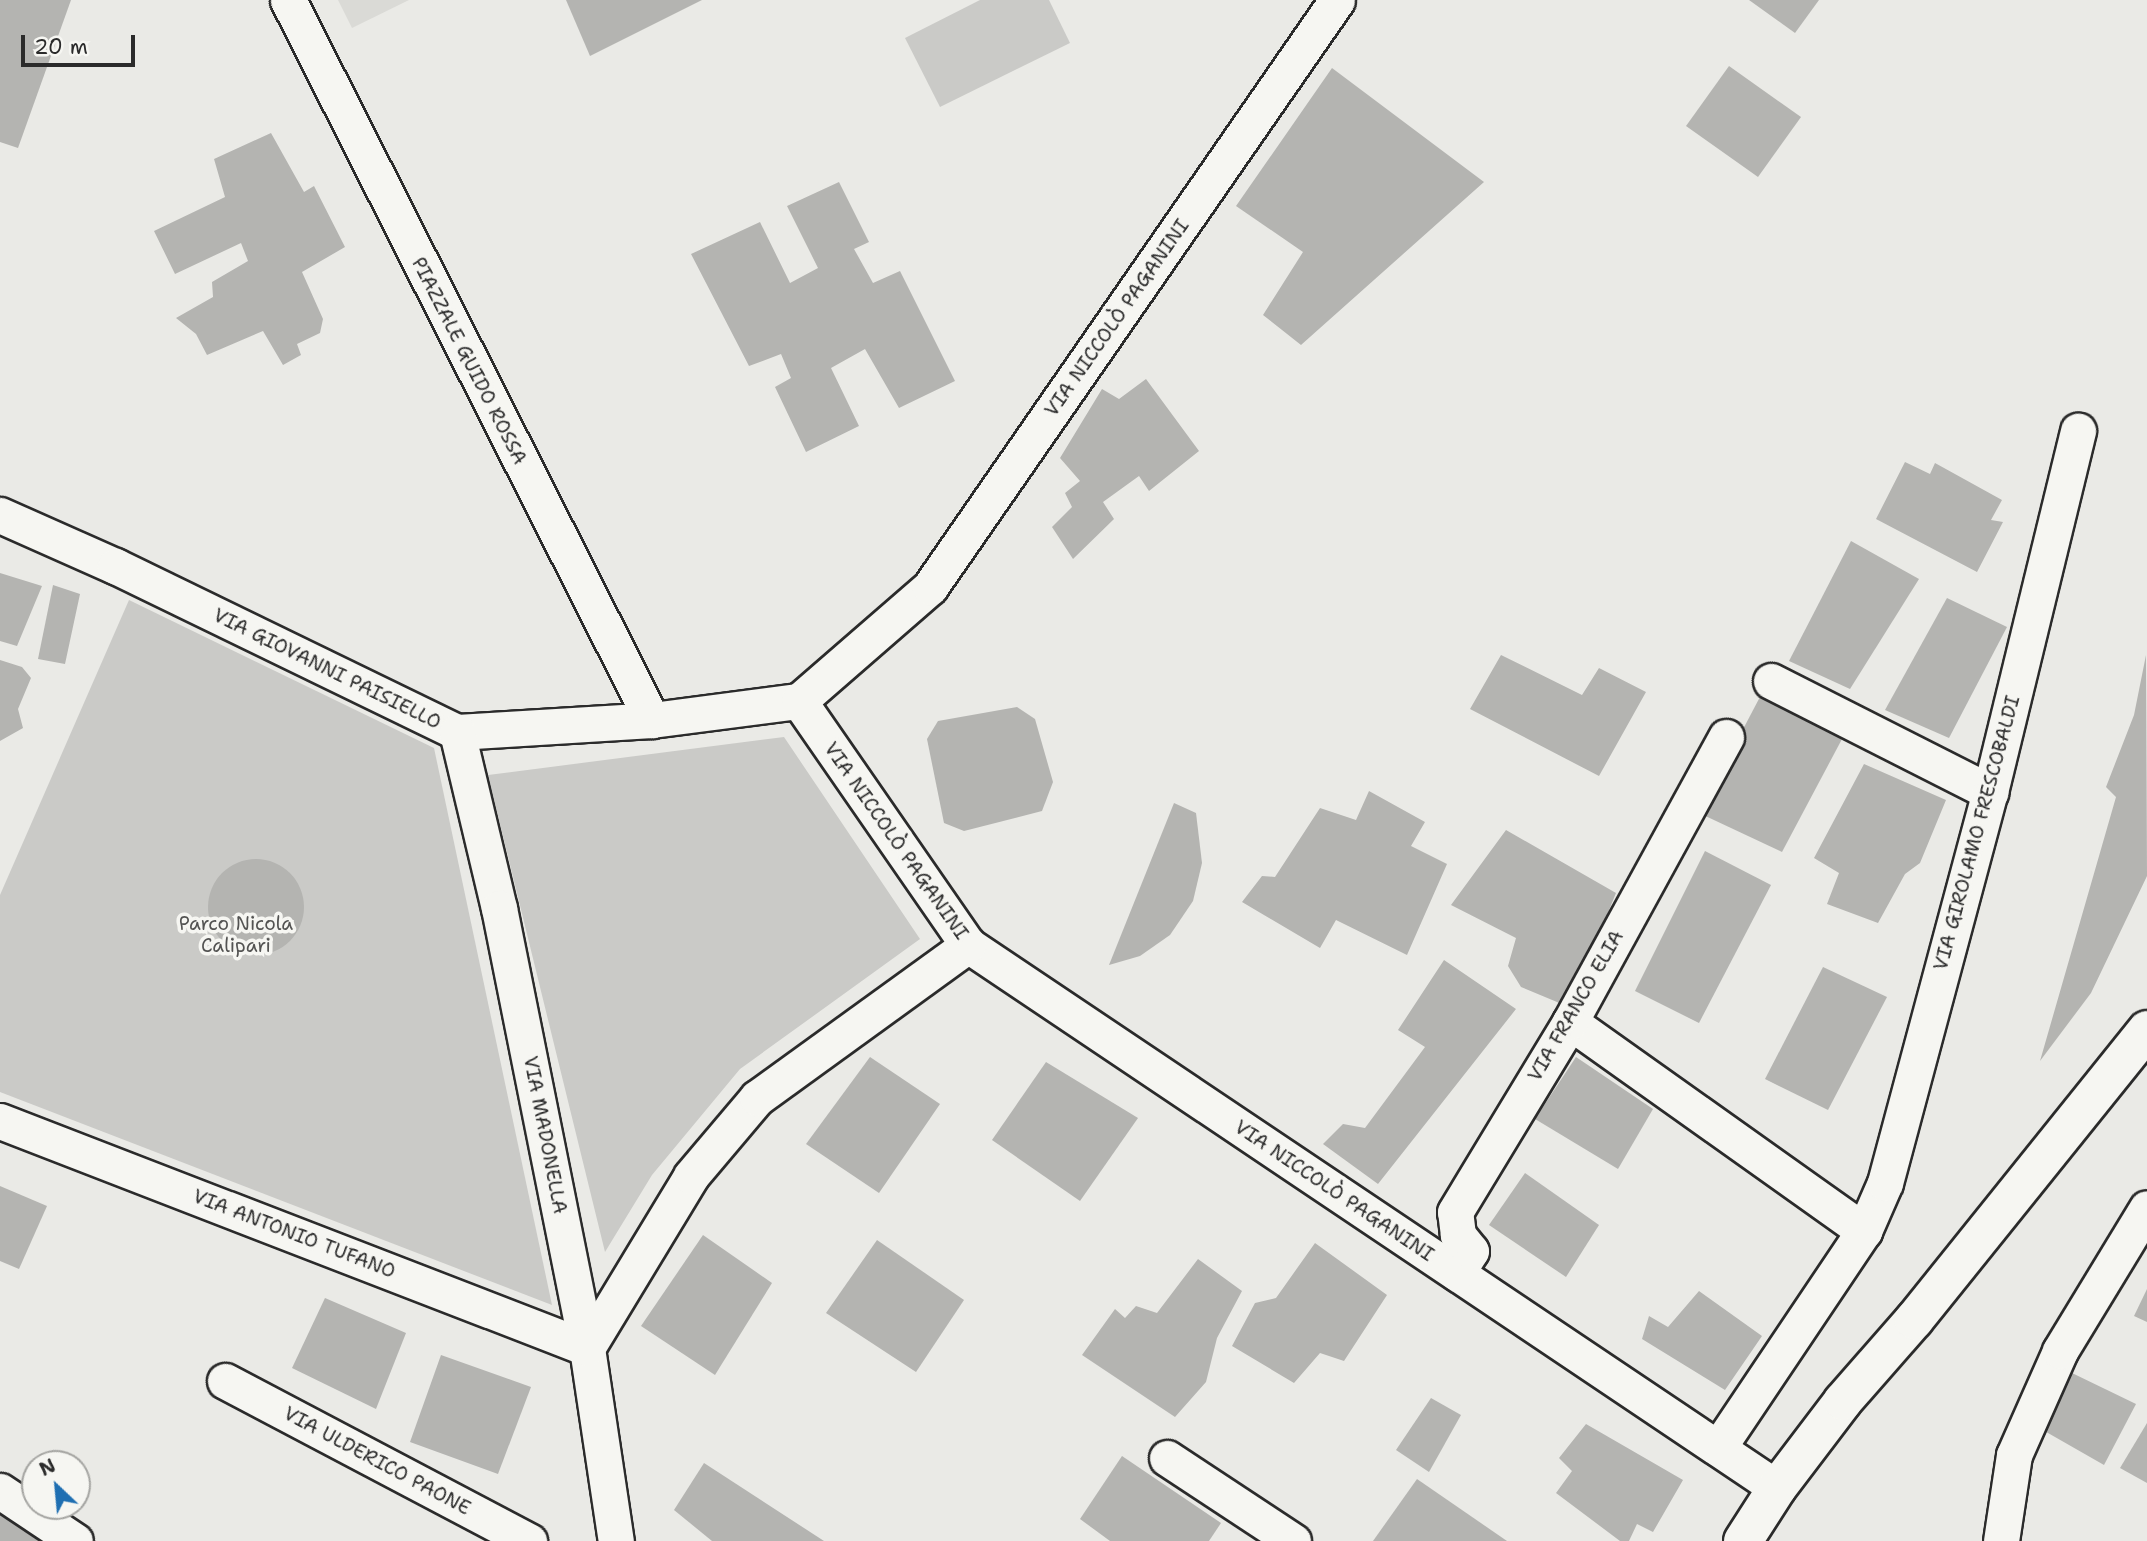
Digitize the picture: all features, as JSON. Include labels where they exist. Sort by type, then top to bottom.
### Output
[{"type":"main road","points":[[1743,1541],[1777,1488],[1843,1401],[1914,1320],[2147,1030]]},
{"type":"street","name":"PIAZZALE GUIDO ROSSA","points":[[288,0],[652,720]]},
{"type":"street","name":"VIA NICCOLÒ PAGANINI","points":[[1337,0],[930,587],[799,701],[968,945],[1777,1488]]},
{"type":"street","name":"VIA GIROLAMO FRESCOBALDI","points":[[1718,1448],[1864,1231],[1885,1183],[1990,792],[2078,431]]},
{"type":"street","name":"VIA GIOVANNI PAISIELLO","points":[[0,515],[115,566],[457,732],[652,720],[799,701]]},
{"type":"street","points":[[1772,681],[1990,792]]},
{"type":"street","name":"VIA MADONELLA","points":[[457,732],[499,908],[587,1348],[616,1541]]},
{"type":"street","name":"VIA FRANCO ELIA","points":[[1457,1273],[1471,1251],[1458,1235],[1455,1212],[1570,1022],[1726,737]]},
{"type":"street","points":[[587,1348],[691,1176],[757,1098],[968,945]]},
{"type":"street","points":[[1570,1022],[1864,1231]]},
{"type":"street","name":"VIA ANTONIO TUFANO","points":[[0,1121],[587,1348]]},
{"type":"street","points":[[2001,1541],[2014,1455],[2060,1351],[2147,1208]]},
{"type":"street","name":"VIA ULDERICO PAONE","points":[[225,1381],[529,1541]]},
{"type":"street","points":[[1167,1458],[1293,1541]]},
{"type":"street","points":[[0,1491],[75,1541]]},
{"type":"shaded area","points":[[338,0],[409,0],[352,28]]},
{"type":"green space","points":[[980,0],[1049,0],[1070,43],[940,107],[905,38]]},
{"type":"green space","name":"Parco Nicola Calipari","points":[[129,600],[434,748],[552,1305],[0,1092],[0,895]]},
{"type":"green space","points":[[784,737],[920,939],[740,1069],[652,1175],[605,1252],[488,775]]},
{"type":"building","points":[[0,0],[71,0],[18,148],[0,142]]},
{"type":"building","points":[[566,0],[702,0],[590,56]]},
{"type":"building","points":[[1749,0],[1819,0],[1795,33]]},
{"type":"building","points":[[1729,66],[1801,117],[1758,177],[1686,126]]},
{"type":"building","points":[[1332,68],[1484,182],[1301,345],[1263,315],[1303,252],[1236,206]]},
{"type":"building","points":[[271,133],[304,192],[314,186],[345,247],[302,272],[323,319],[320,333],[297,344],[301,355],[283,365],[263,331],[207,355],[196,334],[176,318],[213,297],[212,282],[248,261],[241,243],[175,274],[154,231],[225,197],[214,159]]},
{"type":"building","points":[[839,182],[869,242],[854,249],[873,283],[900,271],[955,381],[899,408],[865,349],[831,368],[859,426],[806,452],[775,387],[791,378],[781,354],[749,366],[691,254],[760,222],[790,283],[818,268],[787,206]]},
{"type":"building","points":[[1146,379],[1199,451],[1149,491],[1139,476],[1103,502],[1114,519],[1073,559],[1052,527],[1072,507],[1065,493],[1080,481],[1060,458],[1102,389],[1119,399]]},
{"type":"building","points":[[1905,462],[1930,474],[1935,463],[2002,500],[1991,520],[2003,522],[1977,572],[1876,519]]},
{"type":"building","points":[[1851,541],[1919,579],[1850,689],[1789,661]]},
{"type":"building","points":[[0,573],[42,586],[17,646],[0,641]]},
{"type":"building","points":[[53,585],[80,594],[65,664],[38,659]]},
{"type":"building","points":[[1947,598],[2007,627],[1949,738],[1885,710]]},
{"type":"building","points":[[1501,655],[1582,695],[1599,668],[1646,692],[1599,776],[1470,709]]},
{"type":"building","points":[[2146,655],[2147,876],[2091,993],[2040,1061],[2116,797],[2106,787],[2134,715]]},
{"type":"building","points":[[0,660],[22,667],[31,678],[18,709],[23,728],[0,741]]},
{"type":"building","points":[[1761,695],[1842,739],[1782,852],[1699,813]]},
{"type":"building","points":[[1017,707],[1035,719],[1053,782],[1042,811],[964,831],[944,823],[927,739],[938,721]]},
{"type":"building","points":[[1864,764],[1946,800],[1920,863],[1905,874],[1878,923],[1827,904],[1839,873],[1814,858]]},
{"type":"building","points":[[1369,791],[1425,822],[1411,846],[1447,864],[1407,955],[1336,920],[1320,948],[1242,902],[1262,876],[1275,877],[1320,808],[1356,820]]},
{"type":"building","points":[[1174,803],[1196,813],[1202,863],[1193,901],[1170,935],[1140,956],[1109,965]]},
{"type":"building","points":[[1506,830],[1616,893],[1569,1007],[1521,987],[1508,966],[1516,938],[1451,905]]},
{"type":"building","points":[[1705,851],[1771,885],[1699,1023],[1635,991]]},
{"type":"building","points":[[256,859],[274,862],[290,873],[301,889],[304,907],[301,925],[290,941],[274,952],[256,955],[238,952],[222,941],[211,925],[208,907],[211,889],[222,873],[238,862]]},
{"type":"building","points":[[1444,960],[1516,1009],[1378,1184],[1323,1144],[1343,1124],[1365,1128],[1425,1047],[1398,1030]]},
{"type":"building","points":[[1823,967],[1887,997],[1828,1110],[1765,1079]]},
{"type":"building","points":[[870,1057],[940,1104],[879,1193],[806,1144]]},
{"type":"building","points":[[1576,1057],[1653,1109],[1618,1169],[1535,1119]]},
{"type":"building","points":[[1046,1062],[1138,1118],[1080,1201],[992,1140]]},
{"type":"building","points":[[1525,1173],[1599,1225],[1566,1277],[1489,1225]]},
{"type":"building","points":[[0,1186],[47,1206],[19,1269],[0,1261]]},
{"type":"building","points":[[703,1235],[772,1283],[715,1375],[641,1326]]},
{"type":"building","points":[[877,1240],[964,1300],[916,1372],[826,1313]]},
{"type":"building","points":[[1315,1243],[1387,1295],[1344,1361],[1320,1353],[1294,1383],[1232,1346],[1255,1303],[1276,1298]]},
{"type":"building","points":[[1198,1259],[1242,1291],[1217,1338],[1206,1382],[1175,1417],[1082,1355],[1115,1309],[1125,1318],[1136,1306],[1157,1313]]},
{"type":"building","points":[[2147,1289],[2147,1322],[2134,1316]]},
{"type":"building","points":[[1699,1291],[1762,1336],[1725,1390],[1642,1339],[1649,1316],[1668,1327]]},
{"type":"building","points":[[325,1298],[406,1333],[376,1409],[292,1368]]},
{"type":"building","points":[[441,1355],[531,1387],[498,1474],[410,1442]]},
{"type":"building","points":[[2072,1373],[2136,1404],[2104,1465],[2041,1429]]},
{"type":"building","points":[[1431,1398],[1461,1415],[1429,1472],[1396,1450]]},
{"type":"building","points":[[2147,1423],[2147,1483],[2120,1468]]},
{"type":"building","points":[[1586,1424],[1683,1480],[1653,1532],[1637,1524],[1629,1541],[1620,1541],[1556,1493],[1572,1471],[1559,1458]]},
{"type":"building","points":[[1122,1456],[1221,1523],[1209,1541],[1110,1541],[1080,1519]]},
{"type":"building","points":[[704,1463],[824,1541],[712,1541],[674,1510]]},
{"type":"building","points":[[1417,1479],[1507,1541],[1373,1541]]},
{"type":"building","points":[[0,1514],[39,1541],[0,1541]]}]
